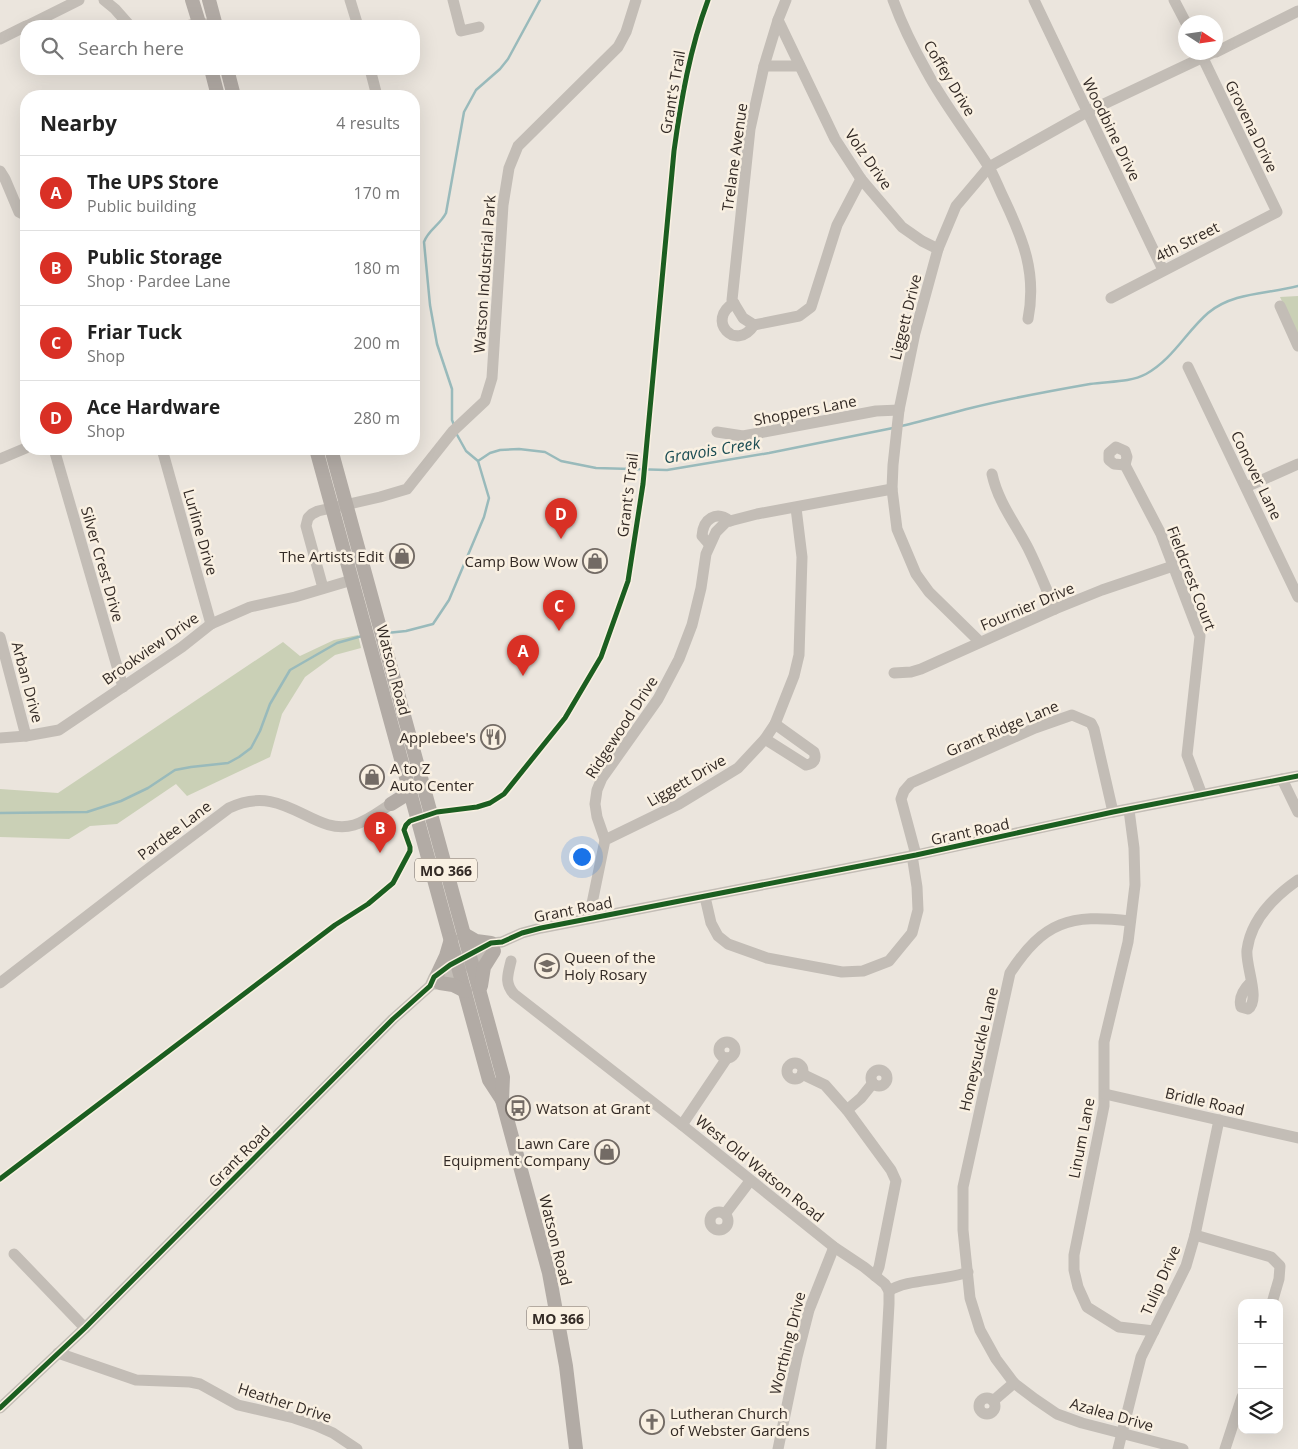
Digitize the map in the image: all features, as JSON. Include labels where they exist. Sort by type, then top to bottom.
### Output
[{"type":"main road","points":[[192,0],[198,20]]},
{"type":"main road","points":[[209,0],[214,20]]},
{"type":"main road","points":[[213,75],[216,90]]},
{"type":"main road","points":[[229,75],[232,90]]},
{"type":"main road","name":"Watson Road","points":[[318,455],[339,506],[371,624],[369,643],[414,787],[457,936],[458,965],[489,1080],[502,1100]]},
{"type":"main road","name":"Watson Road","points":[[332,455],[352,580],[371,624],[383,640],[414,787],[457,936],[471,958],[503,1077],[502,1100],[554,1298],[569,1383],[576,1449]]},
{"type":"main road","points":[[391,804],[414,787]]},
{"type":"main road","points":[[391,804],[414,787]]},
{"type":"main road","points":[[465,991],[454,985],[435,981],[457,936],[496,945],[484,967],[480,992]]},
{"type":"street","points":[[38,20],[79,0]]},
{"type":"street","points":[[104,0],[124,20]]},
{"type":"street","points":[[350,0],[356,20]]},
{"type":"street","points":[[452,0],[456,32],[480,27]]},
{"type":"street","name":"Watson Industrial Park","points":[[339,506],[380,498],[407,489],[456,428],[485,401],[492,378],[503,205],[509,168],[518,146],[618,47],[626,32],[636,0]]},
{"type":"street","name":"Trelane Avenue","points":[[734,303],[732,300],[750,129],[764,66],[786,0]]},
{"type":"street","name":"Coffey Drive","points":[[893,0],[900,20],[927,73],[989,167],[1020,235],[1028,260],[1031,284],[1028,319]]},
{"type":"street","name":"Woodbine Drive","points":[[1034,0],[1163,270]]},
{"type":"street","points":[[1174,0],[1182,15]]},
{"type":"street","points":[[1223,48],[1298,11]]},
{"type":"street","name":"Volz Drive","points":[[778,20],[836,139],[860,179],[902,227],[922,241],[938,249]]},
{"type":"street","points":[[0,39],[20,29]]},
{"type":"street","points":[[989,167],[1087,112],[1193,60]]},
{"type":"street","name":"Grovena Drive","points":[[1203,60],[1277,212]]},
{"type":"street","points":[[764,66],[799,66]]},
{"type":"street","points":[[372,75],[375,90]]},
{"type":"street","name":"Liggett Drive","points":[[980,642],[929,592],[916,574],[897,529],[892,489],[896,436],[914,333],[938,249],[956,206],[989,167]]},
{"type":"street","points":[[0,171],[20,212]]},
{"type":"street","points":[[754,325],[744,318],[734,303],[727,307],[722,315],[722,323],[725,330],[736,336],[741,336],[747,334],[754,325],[799,316],[811,307],[837,225],[860,179]]},
{"type":"street","name":"4th Street","points":[[1111,298],[1277,212]]},
{"type":"street","points":[[1280,306],[1298,346]]},
{"type":"street","name":"Conover Lane","points":[[1188,367],[1298,597]]},
{"type":"street","name":"Shoppers Lane","points":[[716,432],[743,436],[876,412],[899,415]]},
{"type":"street","points":[[0,459],[20,451]]},
{"type":"street","name":"Silver Crest Drive","points":[[56,455],[122,687]]},
{"type":"street","name":"Lurline Drive","points":[[164,455],[211,624]]},
{"type":"street","points":[[1246,487],[1298,464]]},
{"type":"street","name":"Fieldcrest Court","points":[[1125,465],[1160,534],[1200,636],[1187,755],[1202,795]]},
{"type":"street","points":[[992,474],[1000,501],[1027,547],[1055,609]]},
{"type":"street","name":"Ridgewood Drive","points":[[605,840],[597,817],[597,790],[612,764],[658,699],[679,659],[692,625],[709,544],[716,532],[730,520],[892,489]]},
{"type":"street","points":[[323,588],[306,526],[308,518],[312,514],[339,506]]},
{"type":"street","name":"Liggett Drive","points":[[605,840],[679,804],[738,768],[765,739],[775,724],[794,676],[798,655],[802,557],[796,508]]},
{"type":"street","name":"Fournier Drive","points":[[894,673],[911,672],[921,669],[1055,609],[1102,590],[1173,566]]},
{"type":"street","name":"Brookview Drive","points":[[0,738],[26,736],[58,730],[182,647],[211,624],[250,608],[352,580]]},
{"type":"street","name":"Arban Drive","points":[[0,637],[26,736]]},
{"type":"street","name":"Grant Ridge Lane","points":[[914,855],[901,799],[911,783],[1034,728],[1072,715],[1091,723],[1094,729],[1113,812]]},
{"type":"street","points":[[765,739],[806,765],[814,761],[816,756],[814,752],[775,724]]},
{"type":"street","name":"Grant Road","points":[[3,1400],[85,1328],[394,1019],[435,981],[458,965],[496,945],[522,933],[590,918],[705,897],[914,855],[1113,812],[1298,776]]},
{"type":"street","points":[[1282,778],[1298,812]]},
{"type":"street","name":"Pardee Lane","points":[[0,983],[229,808],[242,802],[271,801],[329,825],[342,827],[354,825],[365,820],[391,804]]},
{"type":"street","name":"Linum Lane","points":[[1129,810],[1134,848],[1135,885],[1128,942],[1104,1042],[1104,1106],[1074,1255],[1074,1270],[1086,1307],[1119,1327],[1154,1331]]},
{"type":"street","points":[[590,918],[605,840]]},
{"type":"street","points":[[705,897],[712,923],[718,936],[728,944],[767,958],[842,972],[863,971],[889,961],[912,933],[918,910],[914,855]]},
{"type":"street","points":[[1251,982],[1247,950],[1255,925],[1270,903],[1298,880]]},
{"type":"street","name":"Honeysuckle Lane","points":[[968,1272],[963,1230],[963,1187],[1010,973],[1022,955],[1035,941],[1050,930],[1067,922],[1084,918],[1130,921]]},
{"type":"street","name":"West Old Watson Road","points":[[511,961],[507,978],[509,988],[514,994],[682,1124],[750,1181],[834,1247],[875,1276],[885,1284],[889,1291]]},
{"type":"street","points":[[682,1124],[727,1058]]},
{"type":"street","points":[[802,1074],[824,1085],[848,1110],[891,1170],[896,1181],[879,1267],[875,1276]]},
{"type":"street","points":[[848,1110],[873,1083]]},
{"type":"street","name":"Bridle Road","points":[[1105,1094],[1298,1138]]},
{"type":"street","name":"Tulip Drive","points":[[1118,1449],[1120,1434],[1142,1357],[1186,1266],[1195,1235],[1219,1120]]},
{"type":"street","points":[[726,1214],[750,1181]]},
{"type":"street","points":[[1195,1235],[1271,1257],[1280,1266],[1279,1280],[1273,1299]]},
{"type":"street","name":"Worthing Drive","points":[[778,1449],[809,1310],[834,1247]]},
{"type":"street","points":[[14,1254],[85,1328]]},
{"type":"street","points":[[881,1449],[889,1291],[902,1285],[957,1276],[968,1272]]},
{"type":"street","name":"Azalea Drive","points":[[968,1272],[970,1298],[980,1330],[996,1359],[1014,1383],[1035,1400],[1057,1414],[1120,1434],[1183,1449]]},
{"type":"street","name":"Heather Drive","points":[[58,1353],[136,1380],[200,1384],[238,1405],[315,1425],[333,1433],[357,1449]]},
{"type":"street","points":[[993,1401],[1014,1383]]},
{"type":"street","points":[[1225,1449],[1238,1409]]},
{"type":"green space","points":[[1298,296],[1298,336],[1280,297]]},
{"type":"green space","points":[[358,635],[361,648],[335,655],[305,677],[282,714],[270,757],[187,796],[176,784],[117,824],[90,826],[69,839],[0,837],[0,789],[58,793],[283,642],[300,656],[334,640]]},
{"type":"waterway","points":[[454,425],[452,420],[452,389],[437,344],[430,305],[424,242],[428,234],[446,213],[464,112],[476,90],[500,69],[508,59],[540,0]]},
{"type":"waterway","name":"Gravois Creek","points":[[901,426],[1015,398],[1139,377],[1156,368],[1164,361],[1200,320],[1218,306],[1240,297],[1298,286]]},
{"type":"waterway","name":"Gravois Creek","points":[[387,633],[406,631],[433,624],[449,600],[484,517],[489,498],[478,461],[490,453],[500,450],[519,449],[545,452],[561,461],[596,468],[667,470],[769,453],[893,428]]},
{"type":"waterway","points":[[456,433],[466,451],[478,461]]},
{"type":"waterway","name":"Gravois Creek","points":[[0,813],[87,812],[121,801],[148,788],[175,770],[228,763],[251,748],[260,731],[270,704],[290,670],[337,643],[362,636]]},
{"type":"cycle path","name":"Grant's Trail","points":[[0,1179],[335,925],[368,904],[393,883],[410,851],[404,830],[410,821],[437,812],[477,807],[490,803],[504,794],[565,718],[601,657],[628,581],[643,484],[674,151],[687,74],[708,0]]},
{"type":"cycle path","points":[[0,1408],[85,1328],[393,1019],[430,986],[434,977],[450,965],[491,943],[502,942],[522,933],[541,928],[916,855],[1113,812],[1298,776]]},
{"type":"place","name":"Ace Hardware","points":[[561,539]]},
{"type":"place","name":"The Artists Edit","points":[[402,556]]},
{"type":"place","name":"Camp Bow Wow","points":[[595,561]]},
{"type":"place","name":"Friar Tuck","points":[[559,631]]},
{"type":"place","name":"The UPS Store","points":[[523,676]]},
{"type":"place","name":"Applebee's","points":[[493,737]]},
{"type":"place","name":"A to Z Auto Center","points":[[372,777]]},
{"type":"place","name":"Public Storage","points":[[380,853]]},
{"type":"place","name":"Queen of the Holy Rosary","points":[[547,966]]},
{"type":"place","name":"Watson at Grant","points":[[518,1108]]},
{"type":"place","name":"Lawn Care Equipment Company","points":[[607,1152]]},
{"type":"place","name":"Lutheran Church of Webster Gardens","points":[[652,1422]]}]
